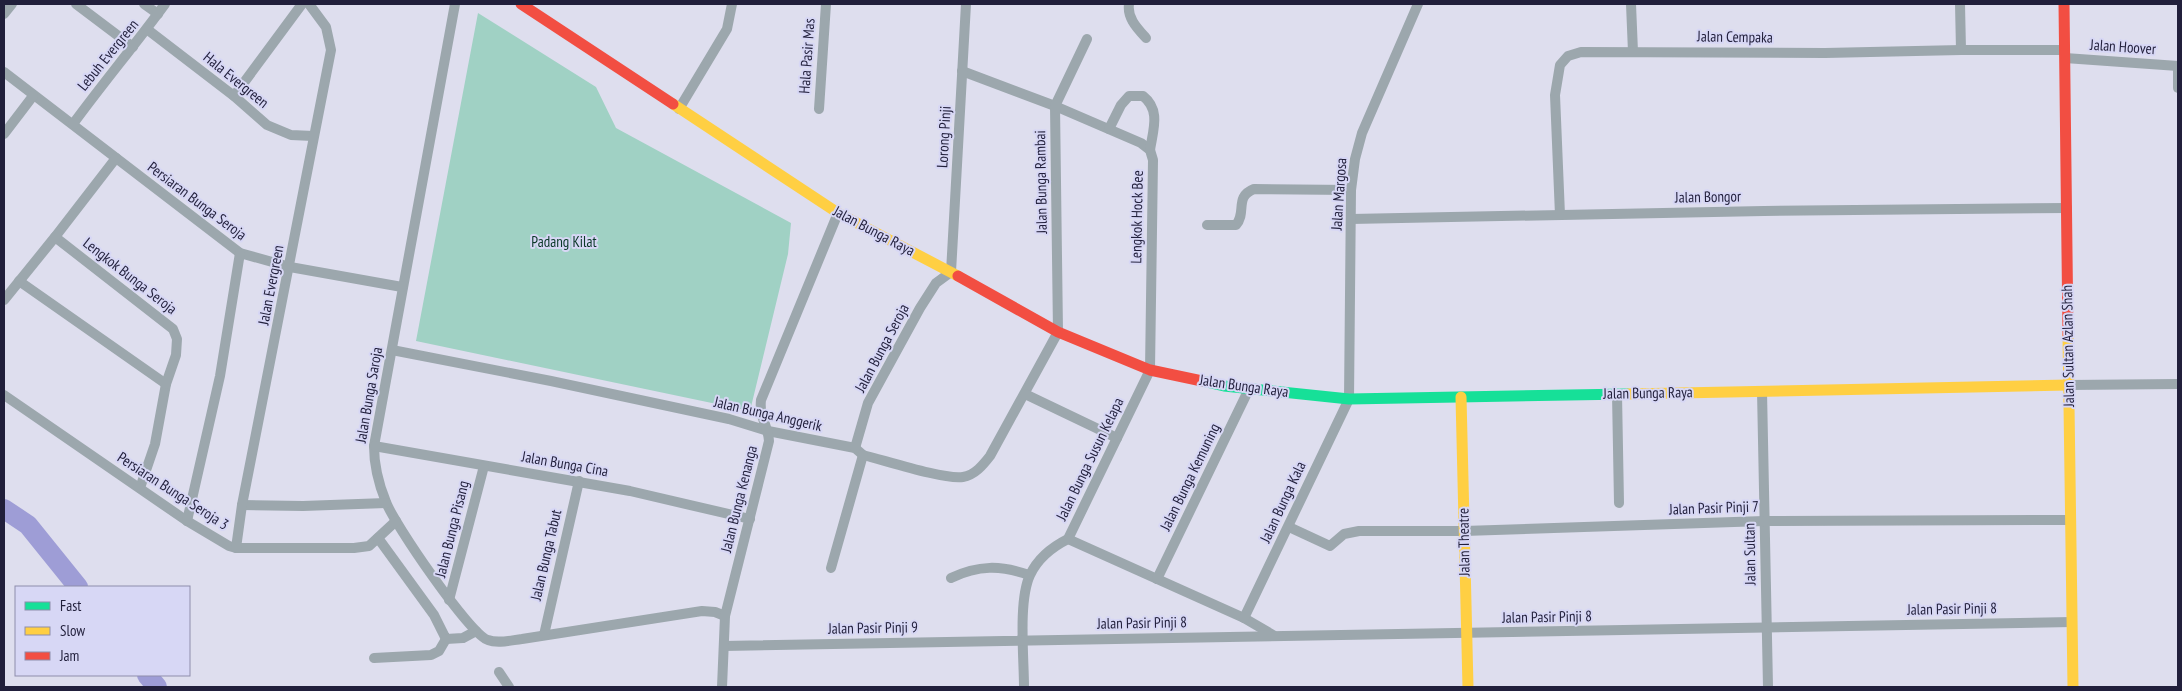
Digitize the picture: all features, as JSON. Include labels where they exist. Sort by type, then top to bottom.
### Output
[{"type":"main road","name":"Jalan Bunga Raya","points":[[520,4],[838,213],[951,272],[1058,332],[1150,370],[1224,386],[1349,399],[2068,385]]},
{"type":"main road","name":"Jalan Sultan Azlan Shah","points":[[2064,4],[2073,687]]},
{"type":"main road","name":"Jalan Theatre","points":[[1461,397],[1468,687]]},
{"type":"street","points":[[4,14],[12,4]]},
{"type":"street","points":[[76,4],[133,47]]},
{"type":"street","points":[[144,4],[158,14]]},
{"type":"street","name":"Lebuh Evergreen","points":[[73,124],[148,30],[165,4]]},
{"type":"street","points":[[234,96],[302,4]]},
{"type":"street","name":"Jalan Evergreen","points":[[236,548],[242,505],[290,267],[313,136],[328,75],[331,50],[326,27],[309,4]]},
{"type":"street","name":"Jalan Bunga Saroja","points":[[455,4],[374,446],[374,458],[386,503],[449,600],[476,631],[487,640],[502,641],[702,611],[715,612],[725,616]]},
{"type":"street","points":[[679,109],[727,29],[732,4]]},
{"type":"street","name":"Hala Pasir Mas","points":[[819,110],[826,4]]},
{"type":"street","name":"Lorong Pinji","points":[[951,272],[966,4]]},
{"type":"street","points":[[1129,4],[1128,9],[1134,24],[1146,38]]},
{"type":"street","name":"Jalan Margosa","points":[[1349,399],[1350,219],[1355,159],[1362,133],[1418,4]]},
{"type":"street","points":[[1631,4],[1633,52]]},
{"type":"street","points":[[1960,4],[1962,50]]},
{"type":"street","name":"Hala Evergreen","points":[[148,30],[234,96],[267,125],[291,135],[313,136]]},
{"type":"street","name":"Jalan Bunga Rambai","points":[[1058,332],[1055,106],[1087,38]]},
{"type":"street","name":"Jalan Cempaka","points":[[1560,215],[1555,95],[1560,66],[1568,56],[1581,52],[1825,53],[1962,50],[2065,54]]},
{"type":"street","name":"Jalan Hoover","points":[[2065,54],[2178,66]]},
{"type":"street","points":[[2178,66],[2178,88]]},
{"type":"street","name":"Lengkok Hock Bee","points":[[962,71],[1055,106],[1141,143],[1150,150],[1153,160],[1150,370]]},
{"type":"street","name":"Persiaran Bunga Seroja","points":[[4,72],[240,253],[290,267],[402,287]]},
{"type":"street","points":[[4,134],[33,96]]},
{"type":"street","points":[[1109,129],[1121,104],[1129,96],[1143,96],[1153,106],[1154,114],[1150,150]]},
{"type":"street","points":[[4,300],[56,238],[116,158]]},
{"type":"street","points":[[1207,225],[1236,225],[1240,221],[1242,198],[1246,192],[1254,189],[1351,190]]},
{"type":"street","name":"Jalan Bongor","points":[[1350,219],[1764,211],[2067,208]]},
{"type":"street","name":"Jalan Bunga Kenanga","points":[[722,687],[725,616],[769,441],[768,431],[762,422],[759,412],[761,400],[838,213]]},
{"type":"street","name":"Lengkok Bunga Seroja","points":[[56,238],[173,328],[177,339],[176,355],[166,384],[155,444],[140,488]]},
{"type":"street","points":[[188,521],[220,376],[240,253]]},
{"type":"street","name":"Jalan Bunga Seroja","points":[[832,568],[859,452],[868,404],[920,308],[936,283],[951,272]]},
{"type":"street","points":[[19,281],[166,384]]},
{"type":"street","name":"Jalan Bunga Anggerik","points":[[392,350],[729,419],[768,431],[859,452],[946,476],[962,477],[978,471],[990,456],[1026,394],[1058,332]]},
{"type":"street","name":"Jalan Bunga Susun Kelapa","points":[[1029,575],[1040,559],[1054,546],[1068,539],[1150,370]]},
{"type":"street","points":[[2068,385],[2178,384]]},
{"type":"street","name":"Jalan Bunga Kemuning","points":[[1157,579],[1249,389]]},
{"type":"street","name":"Jalan Sultan","points":[[1762,391],[1768,687]]},
{"type":"street","points":[[1026,394],[1117,438]]},
{"type":"street","points":[[1617,394],[1619,503]]},
{"type":"street","name":"Persiaran Bunga Seroja 3","points":[[4,395],[188,521],[236,548],[354,548],[369,546],[396,520]]},
{"type":"street","name":"Jalan Bunga Kala","points":[[1244,618],[1349,399]]},
{"type":"street","name":"Jalan Bunga Cina","points":[[374,446],[578,481],[750,520]]},
{"type":"street","name":"Jalan Bunga Pisang","points":[[449,600],[484,466]]},
{"type":"street","name":"Jalan Bunga Tabut","points":[[544,635],[578,481]]},
{"type":"street","points":[[242,505],[303,506],[386,503]]},
{"type":"street","name":"Jalan Pasir Pinji 7","points":[[1289,527],[1330,546],[1344,534],[1359,531],[1464,531],[1764,521],[2070,520]]},
{"type":"street","points":[[378,538],[434,615],[446,638]]},
{"type":"street","points":[[1068,539],[1244,618],[1274,636]]},
{"type":"street","points":[[951,578],[981,567],[1006,568],[1029,575],[1024,594],[1024,687]]},
{"type":"street","name":"Jalan Pasir Pinji 8","points":[[1023,640],[2072,622]]},
{"type":"street","points":[[446,638],[463,638],[476,631]]},
{"type":"street","points":[[374,658],[430,655],[439,651],[446,638]]},
{"type":"street","name":"Jalan Pasir Pinji 9","points":[[724,646],[1023,640]]},
{"type":"street","points":[[499,672],[509,687]]},
{"type":"green space","name":"Padang Kilat","points":[[478,13],[596,87],[616,128],[791,223],[788,254],[750,411],[416,341]]},
{"type":"waterway","points":[[4,509],[28,525],[77,586]]},
{"type":"waterway","points":[[148,676],[157,687]]},
{"type":"traffic: fast","points":[[1202,381],[1224,386],[1349,399],[1628,394]]},
{"type":"traffic: slow","points":[[673,104],[838,213],[958,276]]},
{"type":"traffic: slow","points":[[2068,335],[2073,687]]},
{"type":"traffic: slow","points":[[1628,394],[2068,385]]},
{"type":"traffic: slow","points":[[1461,397],[1468,687]]},
{"type":"traffic: jam","points":[[521,4],[673,104]]},
{"type":"traffic: jam","points":[[2064,4],[2068,335]]},
{"type":"traffic: jam","points":[[958,276],[1058,332],[1150,370],[1202,381]]}]
